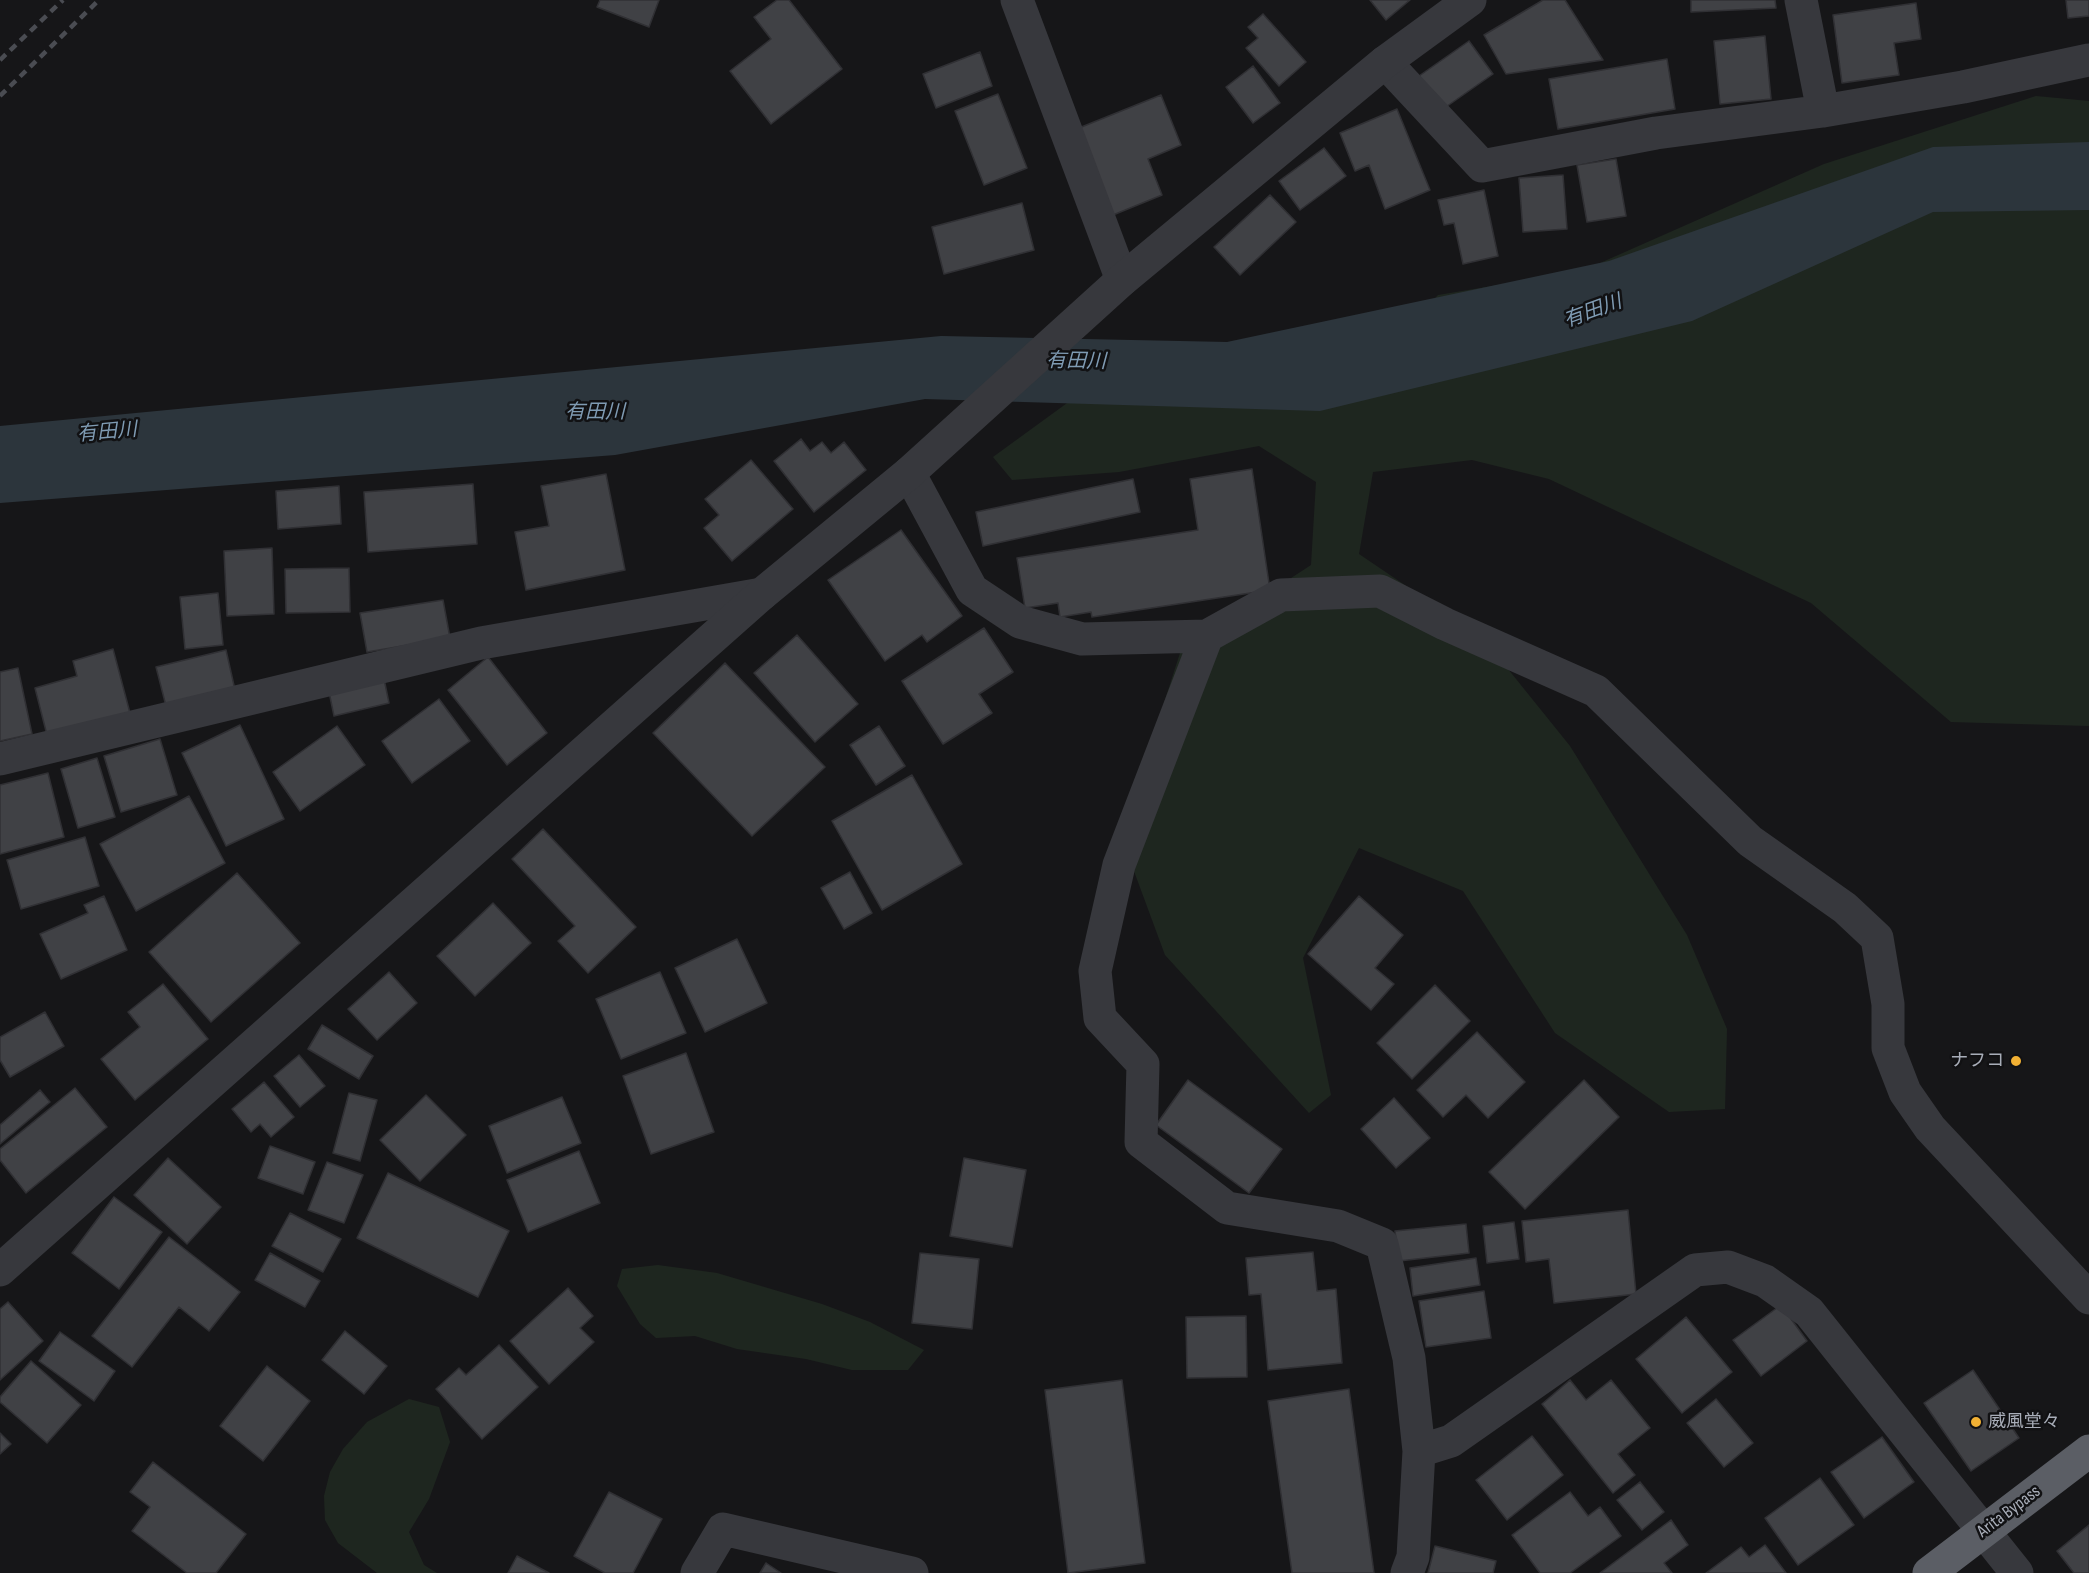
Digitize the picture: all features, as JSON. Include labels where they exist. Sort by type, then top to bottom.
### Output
[{"type":"highway","name":"Arita Bypass","points":[[1929,1573],[2089,1451]]},
{"type":"street","points":[[1017,0],[1122,280]]},
{"type":"street","points":[[0,1270],[762,594],[909,473],[1122,280],[1384,62],[1470,0]]},
{"type":"street","points":[[1801,0],[1823,111]]},
{"type":"street","points":[[1384,62],[1482,166],[1656,133],[1823,111],[1963,87],[2089,60]]},
{"type":"street","points":[[909,473],[972,590],[1020,622],[1082,639],[1207,636],[1281,595],[1380,591],[1445,624],[1596,691],[1750,841],[1845,908],[1877,938],[1888,1004],[1888,1048],[1905,1092],[1930,1128],[2089,1299]]},
{"type":"street","points":[[0,759],[481,643],[762,594]]},
{"type":"street","points":[[1207,636],[1119,865],[1095,971],[1100,1018],[1143,1064],[1141,1142],[1227,1208],[1338,1226],[1382,1244],[1409,1358],[1419,1451],[1420,1467],[1413,1557],[1407,1573]]},
{"type":"street","points":[[1419,1451],[1451,1441],[1695,1270],[1728,1267],[1765,1281],[1809,1312],[2017,1573]]},
{"type":"street","points":[[697,1573],[723,1529],[912,1573]]},
{"type":"shaded area","points":[[2036,96],[2089,101],[2089,726],[1951,722],[1811,603],[1549,479],[1472,460],[1373,472],[1359,554],[1483,638],[1570,746],[1687,935],[1727,1029],[1725,1109],[1669,1112],[1555,1033],[1463,891],[1359,848],[1303,958],[1331,1095],[1309,1113],[1165,955],[1121,836],[1181,650],[1311,565],[1316,482],[1259,446],[1119,472],[1012,480],[993,457],[1074,398],[1376,362],[1438,295],[1582,271],[1824,164]]},
{"type":"shaded area","points":[[658,1265],[717,1273],[822,1304],[870,1322],[924,1350],[908,1370],[852,1370],[806,1359],[737,1349],[695,1336],[656,1338],[640,1324],[617,1286],[622,1269]]},
{"type":"shaded area","points":[[409,1399],[439,1407],[450,1442],[429,1499],[409,1532],[424,1565],[437,1573],[377,1573],[338,1543],[325,1520],[324,1496],[330,1472],[343,1449],[367,1422]]},
{"type":"water","name":"有田川","points":[[2089,142],[2089,210],[1933,212],[1692,321],[1320,411],[925,399],[615,455],[0,503],[0,426],[941,336],[1227,342],[1609,261],[1933,147]]},
{"type":"building","points":[[600,0],[659,0],[649,27],[597,7]]},
{"type":"building","points":[[777,0],[789,0],[842,69],[771,124],[730,71],[771,39],[754,17]]},
{"type":"building","points":[[1370,0],[1410,0],[1386,20]]},
{"type":"building","points":[[1543,0],[1565,0],[1603,60],[1506,74],[1484,35]]},
{"type":"building","points":[[1691,0],[1775,0],[1776,8],[1691,12]]},
{"type":"building","points":[[2066,0],[2089,0],[2089,16],[2068,18]]},
{"type":"building","points":[[1916,3],[1921,39],[1894,43],[1899,75],[1842,83],[1833,15]]},
{"type":"building","points":[[1263,14],[1306,62],[1279,86],[1246,48],[1258,38],[1248,27]]},
{"type":"building","points":[[1765,36],[1771,99],[1720,104],[1714,41]]},
{"type":"building","points":[[1469,41],[1493,74],[1443,109],[1419,76]]},
{"type":"building","points":[[980,52],[992,86],[936,108],[923,74]]},
{"type":"building","points":[[1667,59],[1675,109],[1558,129],[1549,79]]},
{"type":"building","points":[[1253,66],[1280,103],[1253,123],[1226,87]]},
{"type":"building","points":[[998,94],[1027,168],[984,185],[955,111]]},
{"type":"building","points":[[1161,95],[1181,145],[1148,159],[1162,195],[1113,215],[1079,128]]},
{"type":"building","points":[[1397,109],[1430,190],[1385,209],[1369,165],[1355,171],[1340,133]]},
{"type":"building","points":[[1324,148],[1346,176],[1300,210],[1279,181]]},
{"type":"building","points":[[1616,159],[1626,216],[1587,222],[1577,165]]},
{"type":"building","points":[[1563,175],[1567,229],[1523,232],[1519,178]]},
{"type":"building","points":[[1484,190],[1498,256],[1463,264],[1454,223],[1444,225],[1438,200]]},
{"type":"building","points":[[1270,195],[1296,222],[1240,275],[1214,247]]},
{"type":"building","points":[[1022,203],[1034,250],[944,274],[932,227]]},
{"type":"building","points":[[801,439],[810,451],[822,442],[831,453],[844,442],[866,470],[814,512],[774,461]]},
{"type":"building","points":[[751,460],[793,509],[732,561],[704,528],[719,515],[705,499]]},
{"type":"building","points":[[1252,469],[1270,590],[1092,617],[1091,612],[1060,617],[1058,603],[1025,608],[1017,558],[1198,530],[1190,479]]},
{"type":"building","points":[[606,474],[625,570],[526,590],[515,532],[549,526],[541,486]]},
{"type":"building","points":[[1133,479],[1140,512],[983,546],[976,512]]},
{"type":"building","points":[[473,484],[477,544],[368,552],[364,492]]},
{"type":"building","points":[[339,486],[341,524],[278,529],[276,491]]},
{"type":"building","points":[[901,530],[962,616],[927,642],[922,635],[885,661],[828,580]]},
{"type":"building","points":[[272,548],[274,614],[227,616],[224,551]]},
{"type":"building","points":[[349,568],[350,612],[286,613],[285,569]]},
{"type":"building","points":[[218,593],[223,645],[185,649],[180,597]]},
{"type":"building","points":[[443,600],[450,638],[367,652],[360,613]]},
{"type":"building","points":[[984,628],[1013,672],[979,694],[992,713],[943,744],[902,681]]},
{"type":"building","points":[[797,635],[858,704],[815,742],[754,673]]},
{"type":"building","points":[[113,649],[130,713],[47,735],[35,688],[77,676],[73,661]]},
{"type":"building","points":[[226,650],[235,690],[166,706],[156,667]]},
{"type":"building","points":[[488,657],[547,733],[507,765],[448,690]]},
{"type":"building","points":[[725,663],[825,767],[752,836],[653,733]]},
{"type":"building","points":[[18,668],[32,734],[0,741],[0,672]]},
{"type":"building","points":[[383,674],[389,703],[334,716],[328,687]]},
{"type":"building","points":[[439,699],[470,741],[412,783],[382,741]]},
{"type":"building","points":[[240,725],[284,819],[226,846],[182,753]]},
{"type":"building","points":[[337,726],[365,765],[300,811],[273,772]]},
{"type":"building","points":[[879,726],[905,766],[876,785],[850,745]]},
{"type":"building","points":[[160,739],[177,795],[121,812],[104,756]]},
{"type":"building","points":[[97,758],[115,817],[78,828],[61,769]]},
{"type":"building","points":[[48,773],[64,837],[0,854],[0,785]]},
{"type":"building","points":[[912,775],[962,864],[882,910],[832,821]]},
{"type":"building","points":[[189,796],[225,863],[136,911],[100,844]]},
{"type":"building","points":[[543,829],[636,927],[588,973],[558,941],[575,926],[512,859]]},
{"type":"building","points":[[85,837],[99,886],[21,909],[7,860]]},
{"type":"building","points":[[850,872],[872,913],[844,929],[821,888]]},
{"type":"building","points":[[237,873],[300,943],[211,1022],[149,952]]},
{"type":"building","points":[[104,896],[127,950],[61,979],[40,934],[88,913],[84,905]]},
{"type":"building","points":[[1359,896],[1403,935],[1375,968],[1394,984],[1371,1010],[1308,954]]},
{"type":"building","points":[[493,903],[531,943],[475,996],[437,956]]},
{"type":"building","points":[[737,939],[767,1003],[705,1032],[675,968]]},
{"type":"building","points":[[389,972],[417,1003],[377,1040],[348,1009]]},
{"type":"building","points":[[660,972],[686,1033],[621,1059],[596,999]]},
{"type":"building","points":[[163,984],[208,1039],[135,1100],[101,1059],[140,1027],[128,1012]]},
{"type":"building","points":[[1435,985],[1470,1021],[1412,1079],[1377,1043]]},
{"type":"building","points":[[45,1012],[64,1046],[10,1077],[0,1060],[0,1037]]},
{"type":"building","points":[[322,1025],[373,1056],[359,1079],[308,1049]]},
{"type":"building","points":[[1477,1032],[1525,1082],[1488,1118],[1466,1095],[1443,1117],[1417,1090]]},
{"type":"building","points":[[686,1053],[714,1132],[651,1154],[623,1076]]},
{"type":"building","points":[[299,1055],[325,1086],[300,1107],[274,1076]]},
{"type":"building","points":[[1188,1080],[1282,1149],[1249,1193],[1156,1125]]},
{"type":"building","points":[[1584,1080],[1619,1117],[1525,1209],[1489,1172]]},
{"type":"building","points":[[264,1082],[294,1117],[271,1137],[260,1124],[251,1132],[232,1109]]},
{"type":"building","points":[[75,1088],[107,1127],[26,1193],[0,1160],[0,1149]]},
{"type":"building","points":[[40,1090],[50,1102],[0,1144],[0,1125]]},
{"type":"building","points":[[349,1093],[377,1100],[360,1161],[333,1153]]},
{"type":"building","points":[[426,1095],[466,1135],[420,1181],[380,1140]]},
{"type":"building","points":[[562,1097],[581,1143],[507,1173],[489,1126]]},
{"type":"building","points":[[1394,1098],[1430,1138],[1396,1168],[1361,1129]]},
{"type":"building","points":[[270,1146],[315,1162],[303,1194],[258,1178]]},
{"type":"building","points":[[579,1151],[600,1203],[528,1232],[507,1180]]},
{"type":"building","points":[[168,1158],[221,1207],[187,1244],[134,1195]]},
{"type":"building","points":[[964,1158],[1026,1170],[1012,1247],[950,1236]]},
{"type":"building","points":[[327,1162],[363,1175],[344,1223],[308,1210]]},
{"type":"building","points":[[388,1173],[509,1231],[478,1297],[357,1238]]},
{"type":"building","points":[[114,1197],[162,1232],[119,1289],[72,1253]]},
{"type":"building","points":[[1628,1210],[1636,1294],[1554,1303],[1549,1259],[1526,1262],[1522,1221]]},
{"type":"building","points":[[290,1213],[341,1239],[323,1272],[272,1246]]},
{"type":"building","points":[[1514,1222],[1519,1259],[1487,1263],[1483,1226]]},
{"type":"building","points":[[1466,1224],[1469,1253],[1399,1261],[1395,1231]]},
{"type":"building","points":[[169,1237],[240,1292],[209,1331],[179,1307],[132,1367],[92,1336]]},
{"type":"building","points":[[1313,1252],[1317,1291],[1336,1289],[1342,1363],[1268,1370],[1261,1294],[1249,1295],[1246,1258]]},
{"type":"building","points":[[270,1253],[320,1281],[305,1307],[255,1280]]},
{"type":"building","points":[[920,1253],[979,1259],[972,1329],[912,1323]]},
{"type":"building","points":[[1476,1258],[1480,1285],[1413,1296],[1410,1268]]},
{"type":"building","points":[[568,1288],[593,1316],[580,1328],[594,1342],[549,1384],[510,1341]]},
{"type":"building","points":[[1484,1291],[1491,1338],[1426,1347],[1419,1301]]},
{"type":"building","points":[[8,1302],[43,1341],[0,1380],[0,1309]]},
{"type":"building","points":[[1781,1305],[1807,1341],[1761,1376],[1733,1340]]},
{"type":"building","points":[[1246,1316],[1247,1377],[1187,1378],[1186,1317]]},
{"type":"building","points":[[1686,1317],[1732,1372],[1682,1413],[1636,1359]]},
{"type":"building","points":[[345,1331],[387,1366],[364,1394],[322,1360]]},
{"type":"building","points":[[60,1332],[115,1371],[94,1401],[39,1361]]},
{"type":"building","points":[[499,1345],[538,1387],[482,1439],[436,1389],[459,1368],[466,1375]]},
{"type":"building","points":[[31,1361],[81,1405],[47,1443],[0,1402],[0,1397]]},
{"type":"building","points":[[267,1366],[310,1401],[263,1461],[220,1426]]},
{"type":"building","points":[[1973,1370],[2019,1438],[1971,1471],[1924,1403]]},
{"type":"building","points":[[1122,1380],[1145,1563],[1068,1573],[1045,1390]]},
{"type":"building","points":[[1570,1380],[1586,1400],[1611,1380],[1650,1428],[1618,1454],[1635,1475],[1613,1493],[1542,1404]]},
{"type":"building","points":[[1349,1389],[1374,1573],[1292,1573],[1268,1401]]},
{"type":"building","points":[[1716,1399],[1753,1443],[1724,1467],[1687,1423]]},
{"type":"building","points":[[0,1433],[11,1444],[0,1454]]},
{"type":"building","points":[[1532,1436],[1563,1475],[1507,1520],[1476,1480]]},
{"type":"building","points":[[1882,1437],[1914,1482],[1864,1518],[1831,1472]]},
{"type":"building","points":[[153,1462],[246,1534],[216,1573],[187,1573],[132,1531],[150,1507],[130,1492]]},
{"type":"building","points":[[1820,1478],[1854,1525],[1798,1565],[1765,1518]]},
{"type":"building","points":[[1640,1482],[1664,1512],[1642,1530],[1617,1500]]},
{"type":"building","points":[[609,1492],[662,1519],[633,1573],[605,1573],[574,1556]]},
{"type":"building","points":[[1570,1492],[1588,1516],[1600,1507],[1621,1536],[1570,1573],[1540,1573],[1512,1535]]},
{"type":"building","points":[[1671,1520],[1688,1545],[1664,1563],[1672,1573],[1600,1573]]},
{"type":"building","points":[[2089,1525],[2089,1573],[2074,1573],[2057,1551]]},
{"type":"building","points":[[1765,1545],[1786,1573],[1706,1573],[1741,1547],[1749,1557]]},
{"type":"building","points":[[1435,1546],[1496,1561],[1493,1573],[1428,1573]]},
{"type":"building","points":[[517,1556],[549,1573],[508,1573]]},
{"type":"building","points":[[766,1563],[781,1573],[760,1573]]},
{"type":"railway","points":[[0,60],[63,0]]},
{"type":"railway","points":[[0,96],[99,0]]},
{"type":"place","name":"ナフコ","points":[[2016,1061]]},
{"type":"place","name":"威風堂々","points":[[1976,1422]]}]
